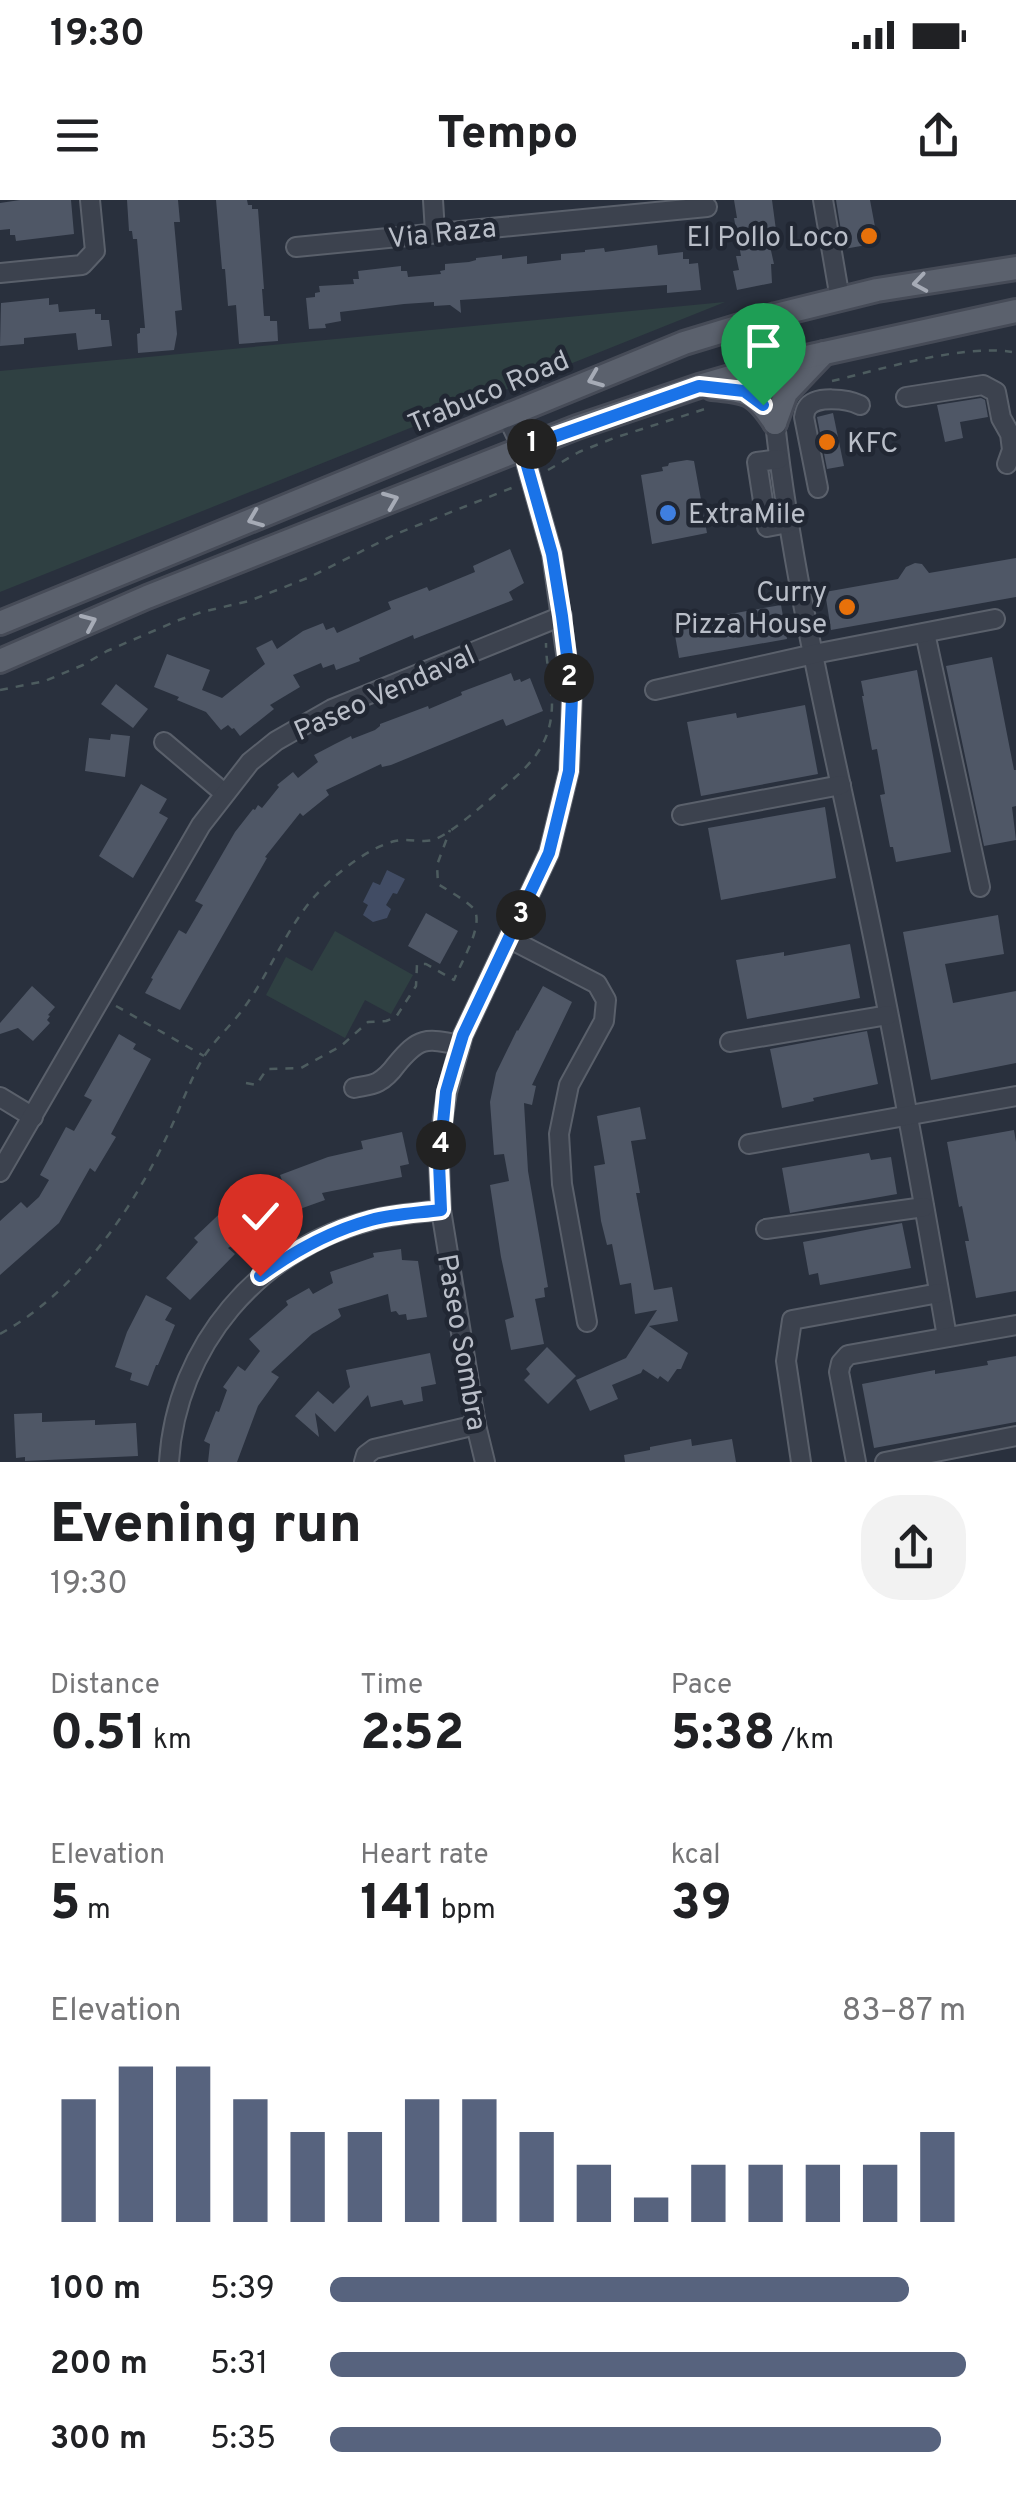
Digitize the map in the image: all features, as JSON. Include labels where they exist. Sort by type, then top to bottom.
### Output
[{"type":"main road","name":"Trabuco Road","points":[[0,622],[684,343],[877,290],[1016,268]]},
{"type":"main road","points":[[0,661],[147,597],[522,448],[699,386],[826,352],[1016,311]]},
{"type":"main road","points":[[775,422],[786,393],[826,352]]},
{"type":"main road","points":[[699,386],[744,391],[763,405],[775,422]]},
{"type":"street","points":[[0,273],[82,265],[94,251],[90,200]]},
{"type":"street","points":[[433,200],[436,232]]},
{"type":"street","points":[[823,200],[840,299]]},
{"type":"street","name":"Via Raza","points":[[296,247],[707,207]]},
{"type":"street","points":[[906,397],[983,384],[990,387],[996,392],[1001,418],[1010,434],[1012,450],[1007,464]]},
{"type":"street","points":[[818,488],[804,417],[807,407],[814,402],[838,399],[860,404]]},
{"type":"street","name":"Paseo Sombra","points":[[485,1462],[441,1210],[439,1163],[446,1092],[460,1045],[549,853],[569,771],[572,696],[554,619],[552,554],[522,448],[507,416]]},
{"type":"street","points":[[775,422],[788,523],[908,1116],[947,1337]]},
{"type":"street","points":[[779,458],[757,462],[767,527],[788,523]]},
{"type":"street","name":"Paseo Vendaval","points":[[0,1172],[201,825],[250,762],[276,740],[332,709],[554,619]]},
{"type":"street","points":[[655,690],[995,619]]},
{"type":"street","points":[[924,633],[980,886]]},
{"type":"street","points":[[164,742],[224,793]]},
{"type":"street","points":[[682,815],[842,785]]},
{"type":"street","points":[[510,939],[597,984],[606,1000],[604,1021],[569,1085],[560,1134],[562,1184],[587,1322]]},
{"type":"street","points":[[730,1042],[888,1016]]},
{"type":"street","points":[[354,1088],[376,1084],[411,1047],[422,1042],[460,1045]]},
{"type":"street","points":[[0,1096],[34,1116]]},
{"type":"street","points":[[749,1144],[1016,1096]]},
{"type":"street","points":[[766,1230],[924,1207]]},
{"type":"street","points":[[169,1462],[170,1434],[192,1366],[223,1318],[260,1276],[297,1250],[338,1231],[373,1220],[441,1210]]},
{"type":"street","points":[[801,1462],[786,1361],[792,1320],[940,1293]]},
{"type":"street","points":[[856,1462],[839,1372],[848,1355],[1016,1324]]},
{"type":"street","points":[[364,1462],[374,1448],[476,1424]]},
{"type":"street","points":[[886,1462],[1016,1436]]},
{"type":"path","points":[[830,382],[990,348],[1012,352]]},
{"type":"path","points":[[556,466],[614,438],[719,405]]},
{"type":"path","points":[[0,690],[45,682],[179,620],[249,601],[310,577],[396,534],[512,488]]},
{"type":"path","points":[[0,1334],[62,1288],[100,1245],[168,1135],[204,1056],[244,1009],[284,938],[313,898],[334,877],[372,852],[395,841],[434,840],[473,813],[537,757],[549,730],[552,704],[546,653],[554,619]]},
{"type":"path","points":[[246,1083],[256,1085],[266,1069],[301,1068],[341,1046],[368,1022],[396,1016],[416,986],[417,964],[426,964],[454,980],[478,918],[475,908],[438,884],[437,866],[451,829]]},
{"type":"path","points":[[102,998],[204,1056]]},
{"type":"shaded area","points":[[725,302],[0,592],[0,371]]},
{"type":"shaded area","points":[[335,931],[413,975],[391,1014],[365,1000],[345,1038],[266,995],[286,957],[312,971]]},
{"type":"water","points":[[387,870],[405,879],[386,905],[391,909],[387,918],[373,922],[363,915],[368,905],[363,902],[373,882],[380,885]]},
{"type":"building","points":[[71,200],[74,234],[16,241],[10,229],[0,230],[0,203]]},
{"type":"building","points":[[127,200],[178,200],[180,222],[174,222],[182,310],[175,311],[174,350],[138,353],[137,334],[145,328],[137,239],[129,231]]},
{"type":"building","points":[[216,200],[247,200],[252,209],[258,209],[264,316],[277,321],[278,341],[239,344],[236,305],[228,306],[222,269]]},
{"type":"building","points":[[734,200],[772,200],[778,245],[770,246],[774,264],[772,283],[737,290],[733,271],[739,270],[736,256],[741,256]]},
{"type":"building","points":[[836,200],[870,200],[878,243],[844,249]]},
{"type":"building","points":[[657,245],[658,255],[683,252],[683,259],[689,259],[689,264],[698,263],[701,290],[667,293],[667,285],[460,300],[461,313],[450,305],[434,306],[434,302],[404,304],[340,312],[341,321],[325,324],[326,328],[309,329],[306,298],[315,297],[319,286],[354,284],[353,279],[359,279],[358,271],[401,266],[408,277],[441,274],[445,264],[476,258],[527,256],[527,264],[561,260],[561,254],[585,250],[604,248],[605,252]]},
{"type":"building","points":[[49,298],[49,305],[58,304],[59,312],[95,309],[101,320],[109,320],[112,346],[78,350],[76,333],[24,338],[24,344],[0,346],[1,303]]},
{"type":"building","points":[[985,400],[988,417],[960,422],[963,438],[945,442],[937,405]]},
{"type":"building","name":"KFC","points":[[833,413],[844,466],[827,469],[817,417]]},
{"type":"building","points":[[694,461],[707,533],[652,544],[641,475],[663,471],[662,467],[669,463]]},
{"type":"building","points":[[510,549],[524,583],[509,592],[513,600],[414,639],[413,635],[336,670],[334,664],[323,668],[321,663],[293,675],[300,687],[270,705],[274,709],[240,736],[228,725],[221,730],[206,712],[154,687],[167,654],[210,670],[202,690],[222,698],[265,664],[256,648],[272,640],[277,649],[323,623],[326,630],[334,627],[337,633],[391,609],[388,602],[475,572],[473,566]]},
{"type":"building","points":[[1016,558],[1016,597],[831,630],[825,592],[898,579],[906,567],[915,563],[922,564],[929,573]]},
{"type":"building","points":[[781,605],[787,639],[679,658],[673,624]]},
{"type":"building","points":[[992,657],[1016,770],[1016,806],[1012,807],[1016,840],[984,846],[946,666]]},
{"type":"building","points":[[917,670],[951,852],[896,862],[890,847],[880,795],[885,794],[877,749],[872,750],[861,681]]},
{"type":"building","points":[[511,673],[514,681],[530,678],[543,711],[506,726],[503,719],[391,765],[381,764],[326,790],[329,795],[303,816],[300,813],[265,857],[180,1010],[145,993],[179,930],[186,934],[203,905],[195,901],[235,832],[253,809],[258,805],[262,808],[277,785],[293,772],[298,778],[318,762],[314,755],[351,736],[352,739],[428,706],[429,709]]},
{"type":"building","points":[[116,684],[148,709],[133,728],[101,704]]},
{"type":"building","points":[[805,705],[818,774],[701,796],[687,722],[736,713],[737,718]]},
{"type":"building","points":[[111,734],[130,736],[125,777],[85,771],[89,738],[110,740]]},
{"type":"building","points":[[141,784],[167,799],[159,813],[168,818],[133,878],[99,856]]},
{"type":"building","points":[[825,807],[836,878],[721,900],[708,828]]},
{"type":"building","points":[[426,913],[458,931],[440,964],[408,946]]},
{"type":"building","points":[[998,915],[1004,954],[945,964],[953,1003],[1016,991],[1016,1063],[931,1080],[903,932]]},
{"type":"building","points":[[850,944],[860,998],[747,1019],[736,960]]},
{"type":"building","points":[[32,986],[55,1007],[48,1015],[50,1023],[33,1041],[18,1028],[0,1034],[0,1023]]},
{"type":"building","points":[[543,986],[572,1002],[532,1085],[536,1086],[532,1105],[524,1103],[528,1171],[548,1287],[544,1288],[545,1297],[535,1299],[544,1344],[511,1350],[505,1320],[514,1317],[490,1185],[509,1181],[504,1154],[494,1155],[490,1102],[496,1073]]},
{"type":"building","points":[[867,1031],[878,1084],[782,1108],[770,1049]]},
{"type":"building","points":[[119,1034],[136,1044],[133,1049],[151,1059],[111,1134],[116,1137],[95,1172],[90,1168],[59,1223],[0,1275],[0,1221],[21,1202],[27,1208],[39,1197],[49,1180],[40,1175],[66,1127],[74,1131],[92,1100],[84,1096]]},
{"type":"building","points":[[640,1107],[646,1139],[631,1141],[640,1193],[636,1193],[654,1290],[672,1287],[678,1321],[649,1326],[688,1353],[681,1369],[668,1382],[643,1369],[612,1385],[618,1399],[590,1411],[576,1380],[626,1358],[657,1310],[635,1314],[631,1283],[620,1285],[612,1244],[607,1245],[601,1221],[594,1166],[605,1164],[597,1116]]},
{"type":"building","points":[[1014,1130],[1016,1291],[976,1298],[965,1241],[969,1241],[947,1142]]},
{"type":"building","points":[[402,1132],[409,1164],[400,1166],[402,1177],[322,1193],[325,1200],[283,1215],[228,1248],[235,1254],[190,1300],[166,1278],[198,1242],[194,1238],[232,1202],[257,1188],[265,1201],[287,1193],[280,1175],[363,1149],[361,1141]]},
{"type":"building","points":[[869,1153],[871,1160],[891,1157],[897,1194],[790,1213],[782,1168]]},
{"type":"building","points":[[902,1223],[911,1268],[820,1285],[818,1273],[809,1275],[803,1242]]},
{"type":"building","points":[[401,1249],[402,1260],[418,1261],[427,1317],[407,1320],[406,1314],[391,1312],[388,1294],[338,1309],[339,1318],[312,1334],[271,1372],[279,1377],[258,1406],[237,1462],[208,1462],[210,1444],[204,1441],[227,1390],[223,1387],[238,1366],[245,1371],[260,1351],[249,1339],[288,1305],[286,1301],[309,1288],[313,1294],[333,1283],[330,1272],[374,1257],[373,1253]]},
{"type":"building","points":[[146,1295],[172,1308],[165,1320],[175,1325],[148,1386],[130,1380],[132,1373],[115,1367]]},
{"type":"building","points":[[547,1347],[576,1376],[548,1404],[524,1380],[530,1374],[526,1369]]},
{"type":"building","points":[[430,1353],[436,1384],[421,1387],[423,1401],[404,1405],[402,1400],[371,1407],[368,1395],[335,1432],[315,1413],[319,1437],[295,1416],[318,1391],[333,1404],[350,1387],[346,1370]]},
{"type":"building","points":[[1016,1356],[1016,1422],[874,1448],[862,1384],[988,1365],[987,1361]]},
{"type":"building","points":[[42,1413],[42,1422],[136,1423],[138,1456],[25,1461],[25,1457],[16,1458],[14,1414]]},
{"type":"building","points":[[691,1439],[692,1446],[732,1439],[736,1462],[625,1462],[624,1455]]},
{"type":"place","name":"El Pollo Loco","points":[[869,236]]},
{"type":"place","name":"KFC","points":[[827,442]]},
{"type":"place","name":"ExtraMile","points":[[668,513]]},
{"type":"place","name":"Curry Pizza House","points":[[847,607]]},
{"type":"route","points":[[260,1276],[297,1250],[338,1231],[373,1220],[441,1210],[439,1163],[446,1092],[463,1035],[549,853],[569,771],[572,696],[562,616],[552,554],[522,448],[699,386],[744,391],[763,405]]}]
